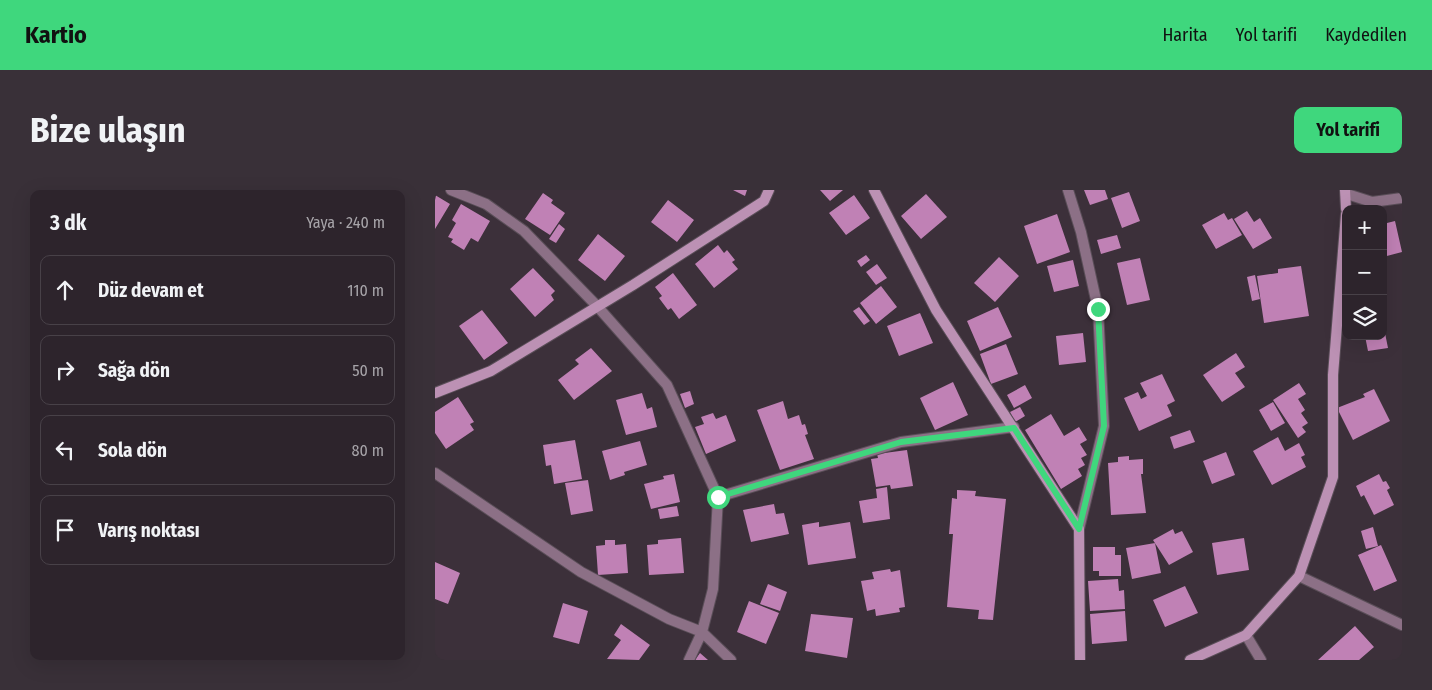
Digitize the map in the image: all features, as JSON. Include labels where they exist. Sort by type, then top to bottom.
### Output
[{"type":"street","points":[[451,190],[486,204],[524,231],[597,306],[667,385],[718,497],[713,589],[702,632],[689,660]]},
{"type":"street","points":[[435,393],[491,371],[764,201],[769,190]]},
{"type":"street","points":[[874,190],[936,310],[1079,529]]},
{"type":"street","points":[[1068,190],[1081,232],[1098,309],[1104,426],[1079,529],[1080,660]]},
{"type":"street","points":[[1346,205],[1346,192],[1372,202],[1402,198]]},
{"type":"street","points":[[1191,660],[1246,635],[1299,576],[1333,476],[1333,375],[1343,250]]},
{"type":"street","points":[[718,497],[901,442],[1014,428]]},
{"type":"street","points":[[435,474],[581,572],[669,619],[702,632],[731,660]]},
{"type":"street","points":[[1299,576],[1402,625]]},
{"type":"street","points":[[1246,635],[1261,660]]},
{"type":"building","points":[[733,190],[747,190],[745,196]]},
{"type":"building","points":[[820,190],[843,190],[830,201]]},
{"type":"building","points":[[1084,190],[1105,190],[1108,199],[1090,205]]},
{"type":"building","points":[[1129,192],[1140,221],[1122,228],[1111,198]]},
{"type":"building","points":[[543,193],[553,200],[551,203],[565,213],[550,235],[525,219]]},
{"type":"building","points":[[926,194],[947,217],[921,239],[901,216]]},
{"type":"building","points":[[435,195],[450,204],[435,229]]},
{"type":"building","points":[[854,195],[870,218],[846,235],[829,213]]},
{"type":"building","points":[[668,200],[694,220],[677,242],[651,222]]},
{"type":"building","points":[[461,204],[490,221],[478,242],[471,238],[464,250],[451,242],[453,239],[448,237],[456,223],[452,220]]},
{"type":"building","points":[[1247,211],[1254,222],[1260,218],[1272,238],[1253,249],[1234,219]]},
{"type":"building","points":[[1224,213],[1228,220],[1232,218],[1242,235],[1216,249],[1202,225]]},
{"type":"building","points":[[1057,214],[1070,252],[1037,264],[1024,226]]},
{"type":"building","points":[[1395,221],[1402,252],[1387,256],[1387,250],[1387,223]]},
{"type":"building","points":[[559,224],[565,229],[556,243],[549,239]]},
{"type":"building","points":[[598,234],[625,256],[605,281],[578,260]]},
{"type":"building","points":[[1117,235],[1121,248],[1101,254],[1097,240]]},
{"type":"building","points":[[718,245],[724,253],[727,250],[735,260],[732,262],[738,269],[714,288],[695,264]]},
{"type":"building","points":[[866,255],[870,260],[861,267],[857,261]]},
{"type":"building","points":[[999,257],[1019,276],[995,302],[974,283]]},
{"type":"building","points":[[1140,258],[1150,300],[1127,305],[1117,263]]},
{"type":"building","points":[[1073,260],[1079,286],[1054,292],[1047,266]]},
{"type":"building","points":[[877,264],[887,278],[876,285],[866,272]]},
{"type":"building","points":[[1301,266],[1309,316],[1264,323],[1257,276],[1278,273],[1278,269]]},
{"type":"building","points":[[533,268],[555,291],[551,295],[554,300],[535,317],[510,289]]},
{"type":"building","points":[[673,273],[697,305],[679,319],[671,308],[668,310],[659,298],[662,296],[655,287]]},
{"type":"building","points":[[1255,275],[1260,299],[1252,301],[1247,277]]},
{"type":"building","points":[[881,286],[897,307],[876,324],[860,303]]},
{"type":"building","points":[[859,307],[870,321],[864,325],[853,311]]},
{"type":"building","points":[[998,307],[1012,337],[980,351],[967,321]]},
{"type":"building","points":[[482,310],[508,343],[484,360],[459,326]]},
{"type":"building","points":[[920,313],[933,343],[899,356],[887,326]]},
{"type":"building","points":[[1083,333],[1086,362],[1059,365],[1056,336]]},
{"type":"building","points":[[1366,340],[1386,340],[1388,348],[1368,351]]},
{"type":"building","points":[[1006,344],[1018,374],[991,384],[980,354]]},
{"type":"building","points":[[591,348],[612,371],[574,400],[558,380],[579,364],[575,360]]},
{"type":"building","points":[[1236,353],[1245,367],[1235,373],[1245,387],[1222,402],[1203,375]]},
{"type":"building","points":[[1162,374],[1175,401],[1167,405],[1172,416],[1139,431],[1124,398],[1138,392],[1141,399],[1147,396],[1140,383]]},
{"type":"building","points":[[953,382],[968,415],[935,430],[920,398]]},
{"type":"building","points":[[1299,383],[1306,394],[1298,399],[1305,410],[1301,413],[1308,423],[1302,427],[1306,432],[1298,438],[1273,400]]},
{"type":"building","points":[[1025,385],[1032,398],[1014,408],[1007,395]]},
{"type":"building","points":[[1374,389],[1390,421],[1353,440],[1337,408],[1365,397],[1363,394]]},
{"type":"building","points":[[690,391],[694,404],[685,408],[680,394]]},
{"type":"building","points":[[642,393],[647,409],[652,407],[657,427],[626,435],[616,400]]},
{"type":"building","points":[[458,397],[474,422],[470,424],[474,430],[446,449],[435,433],[435,412]]},
{"type":"building","points":[[783,401],[788,419],[799,415],[802,425],[805,424],[808,434],[805,435],[814,459],[780,470],[757,410]]},
{"type":"building","points":[[1273,402],[1285,423],[1271,431],[1259,410]]},
{"type":"building","points":[[1020,407],[1025,416],[1015,422],[1010,412]]},
{"type":"building","points":[[713,413],[716,419],[726,415],[736,441],[706,454],[695,427],[704,424],[701,417]]},
{"type":"building","points":[[1051,414],[1064,436],[1079,427],[1087,440],[1080,444],[1087,455],[1081,458],[1085,465],[1078,469],[1082,476],[1061,489],[1025,430]]},
{"type":"building","points":[[1190,430],[1195,442],[1174,449],[1170,437]]},
{"type":"building","points":[[1278,437],[1285,451],[1299,443],[1305,455],[1301,457],[1306,467],[1272,485],[1253,451]]},
{"type":"building","points":[[575,440],[582,479],[554,484],[551,465],[546,466],[543,445]]},
{"type":"building","points":[[640,441],[647,465],[624,472],[625,475],[610,480],[602,451]]},
{"type":"building","points":[[907,450],[913,486],[891,489],[890,485],[876,487],[871,459],[878,458],[877,454]]},
{"type":"building","points":[[1226,452],[1235,475],[1212,484],[1203,461]]},
{"type":"building","points":[[1129,456],[1129,460],[1143,459],[1143,474],[1141,474],[1146,513],[1111,515],[1108,463],[1118,462],[1118,457]]},
{"type":"building","points":[[674,474],[680,502],[651,509],[644,484],[664,479],[663,476]]},
{"type":"building","points":[[1379,474],[1383,482],[1386,481],[1390,488],[1387,490],[1394,505],[1374,515],[1364,495],[1361,497],[1356,486]]},
{"type":"building","points":[[588,480],[593,511],[571,515],[565,483]]},
{"type":"building","points":[[887,487],[890,519],[863,523],[859,501],[877,498],[876,489]]},
{"type":"building","points":[[957,490],[976,491],[975,496],[1006,499],[993,620],[978,619],[979,610],[947,607],[953,534],[949,534],[952,498],[957,499]]},
{"type":"building","points":[[774,504],[776,514],[784,513],[789,534],[751,542],[743,510]]},
{"type":"building","points":[[677,506],[679,516],[660,519],[658,509]]},
{"type":"building","points":[[819,522],[819,527],[850,522],[856,558],[808,565],[802,525]]},
{"type":"building","points":[[1373,527],[1378,546],[1366,549],[1361,531]]},
{"type":"building","points":[[1173,529],[1175,534],[1182,531],[1193,552],[1169,565],[1153,540]]},
{"type":"building","points":[[681,538],[684,573],[649,575],[647,545],[658,544],[658,540]]},
{"type":"building","points":[[1244,538],[1249,570],[1217,575],[1212,543]]},
{"type":"building","points":[[605,540],[615,540],[615,545],[626,544],[628,573],[598,575],[596,546],[605,545]]},
{"type":"building","points":[[1155,543],[1161,573],[1132,579],[1126,548]]},
{"type":"building","points":[[1381,545],[1397,581],[1374,591],[1358,555]]},
{"type":"building","points":[[1093,547],[1115,547],[1115,555],[1121,555],[1121,576],[1099,576],[1099,571],[1093,571]]},
{"type":"building","points":[[435,562],[460,573],[448,604],[435,599]]},
{"type":"building","points":[[890,569],[891,572],[900,570],[905,607],[899,608],[900,612],[876,616],[875,609],[867,611],[861,581],[874,579],[872,572]]},
{"type":"building","points":[[1118,579],[1119,591],[1124,590],[1125,609],[1090,611],[1088,581]]},
{"type":"building","points":[[768,584],[787,592],[780,611],[760,604]]},
{"type":"building","points":[[1185,586],[1198,613],[1165,627],[1153,600]]},
{"type":"building","points":[[749,601],[779,613],[766,644],[737,632]]},
{"type":"building","points":[[563,603],[588,611],[579,644],[553,637]]},
{"type":"building","points":[[1125,611],[1127,641],[1092,644],[1090,614]]},
{"type":"building","points":[[811,614],[853,618],[847,658],[805,651]]},
{"type":"building","points":[[621,624],[650,645],[639,660],[607,659],[621,640],[614,635]]},
{"type":"building","points":[[1355,626],[1374,647],[1359,660],[1318,660]]},
{"type":"building","points":[[700,653],[708,660],[695,660]]},
{"type":"route","points":[[718,497],[901,442],[1014,428],[1079,529],[1104,426],[1098,309]]}]
